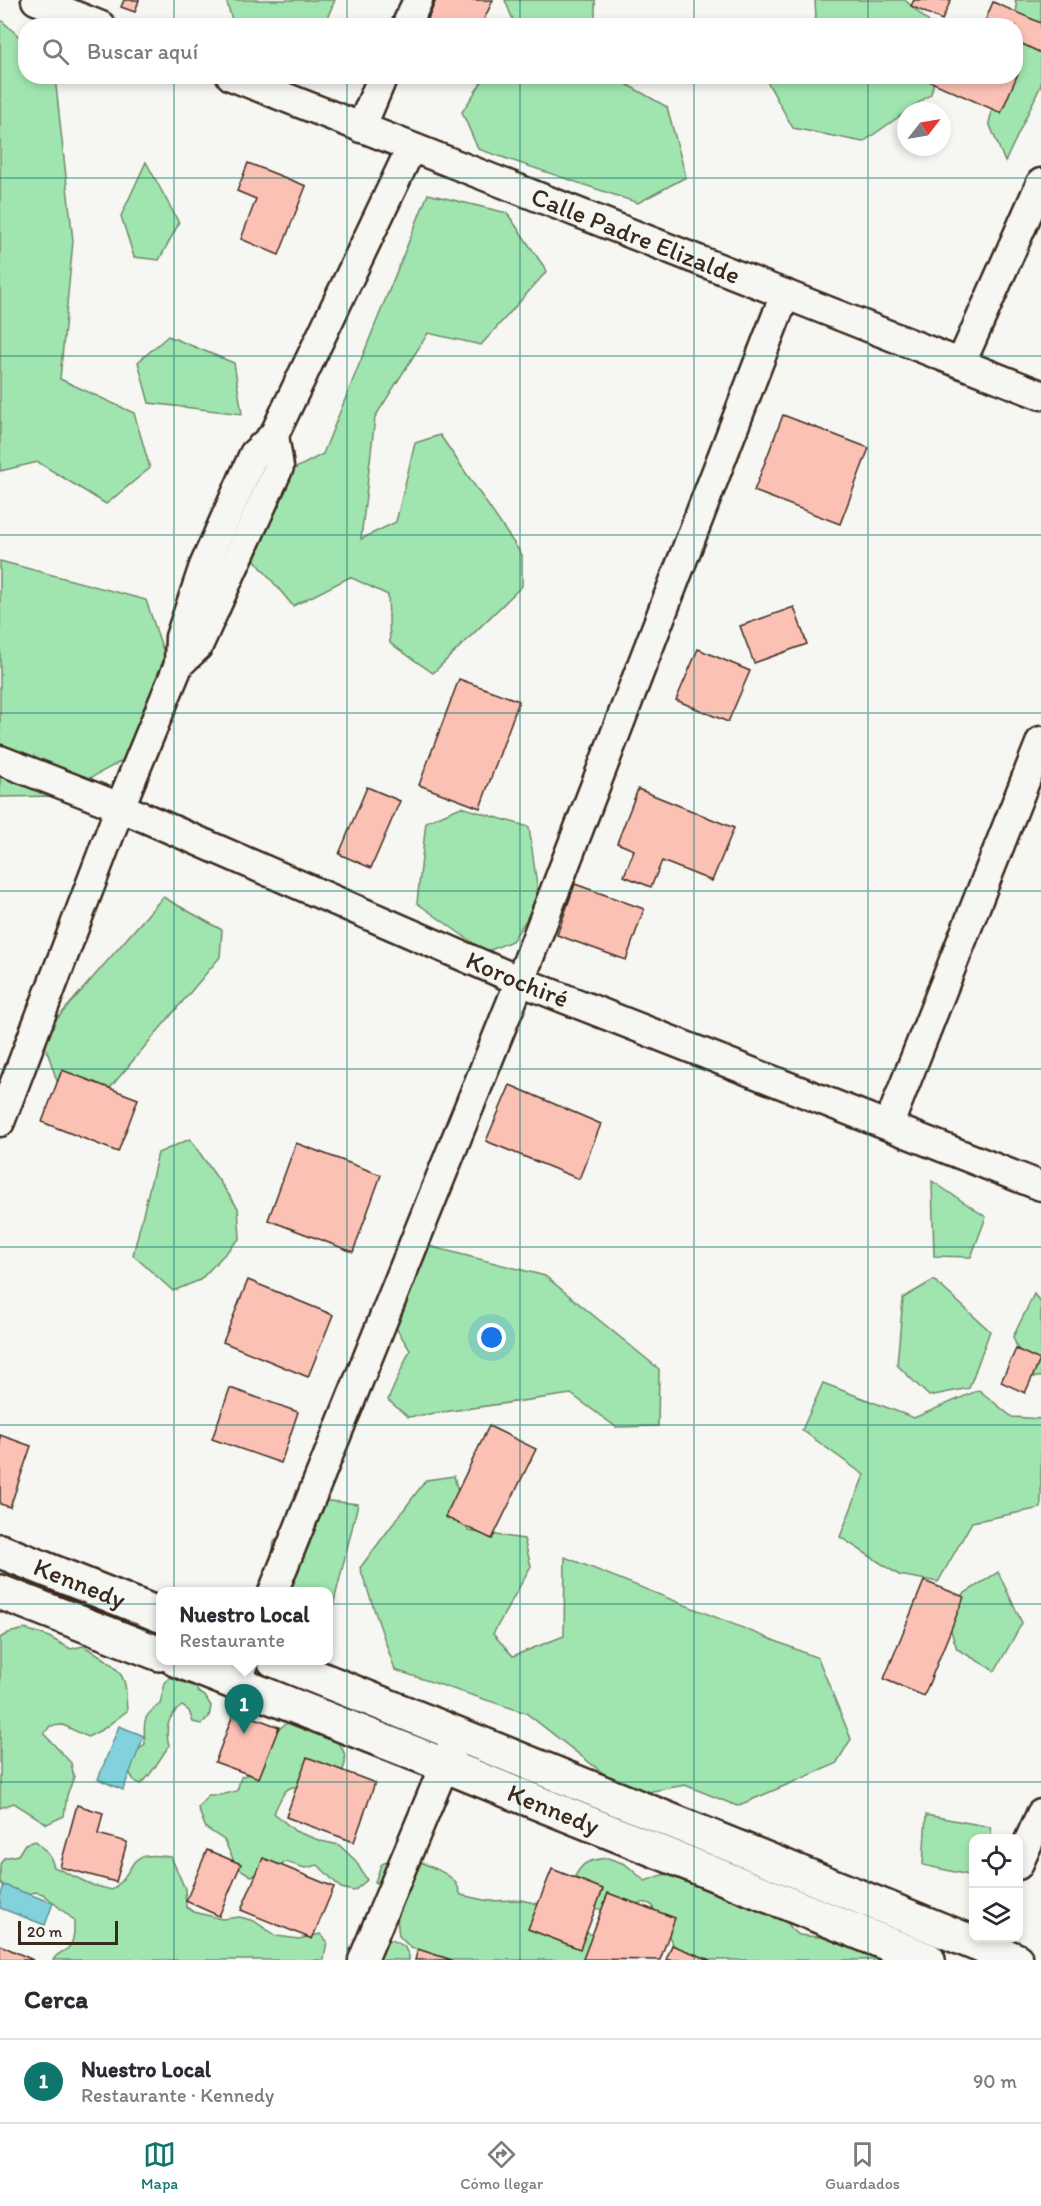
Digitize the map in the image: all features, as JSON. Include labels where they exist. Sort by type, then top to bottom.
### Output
[{"type":"main road","name":"Kennedy","points":[[0,1551],[156,1613]]},
{"type":"main road","name":"Kennedy","points":[[0,1592],[156,1652]]},
{"type":"main road","name":"Kennedy","points":[[203,1665],[240,1672],[444,1765],[928,1960]]},
{"type":"main road","name":"Kennedy","points":[[286,1665],[981,1948],[1016,1960]]},
{"type":"street","points":[[36,0],[81,18]]},
{"type":"street","points":[[410,18],[418,0]]},
{"type":"street","name":"Calle Padre Elizalde","points":[[251,84],[1041,395]]},
{"type":"street","points":[[361,128],[380,84]]},
{"type":"street","points":[[0,1122],[120,807],[179,664],[198,646],[279,467],[274,435],[411,148]]},
{"type":"street","points":[[961,363],[1041,183]]},
{"type":"street","points":[[275,1587],[520,981],[785,294]]},
{"type":"street","points":[[889,1124],[1041,741]]},
{"type":"street","name":"Korochiré","points":[[0,760],[120,807],[520,981],[889,1124],[1041,1186]]},
{"type":"street","points":[[363,1960],[457,1734]]},
{"type":"street","points":[[1023,1854],[1041,1814]]},
{"type":"green space","points":[[226,0],[335,0],[327,18],[232,18]]},
{"type":"green space","points":[[505,0],[595,0],[595,18],[512,18]]},
{"type":"green space","points":[[815,0],[905,0],[924,18],[816,18]]},
{"type":"green space","points":[[1015,0],[1041,0],[1041,85],[1005,162],[989,123],[998,84],[1023,84],[1023,18],[1015,18],[1017,8]]},
{"type":"green space","points":[[0,19],[18,36],[18,84],[56,84],[73,241],[60,379],[134,413],[150,468],[106,504],[38,462],[0,471]]},
{"type":"green space","points":[[480,84],[626,84],[667,107],[686,177],[638,203],[478,149],[462,112]]},
{"type":"green space","points":[[769,84],[933,84],[931,94],[920,102],[897,102],[897,118],[863,142],[793,128]]},
{"type":"green space","points":[[146,162],[179,223],[159,260],[134,257],[121,216]]},
{"type":"green space","points":[[428,194],[507,213],[547,271],[481,345],[428,333],[375,417],[361,539],[396,522],[415,443],[440,435],[522,555],[522,586],[433,673],[390,643],[388,595],[350,577],[293,606],[214,511],[323,454]]},
{"type":"green space","points":[[168,336],[234,363],[242,414],[149,403],[138,362]]},
{"type":"green space","points":[[0,561],[146,600],[174,683],[133,755],[57,796],[0,797]]},
{"type":"green space","points":[[461,807],[529,827],[539,901],[512,941],[486,952],[417,903],[426,822]]},
{"type":"green space","points":[[163,897],[222,930],[220,957],[110,1088],[60,1090],[42,1036]]},
{"type":"green space","points":[[190,1139],[238,1208],[240,1238],[200,1280],[173,1291],[133,1255],[158,1153]]},
{"type":"green space","points":[[932,1181],[986,1217],[971,1257],[934,1256]]},
{"type":"green space","points":[[421,1244],[545,1276],[659,1369],[658,1426],[616,1427],[571,1394],[408,1417],[388,1400],[410,1350],[377,1298]]},
{"type":"green space","points":[[934,1280],[990,1331],[969,1388],[929,1396],[897,1365],[903,1298]]},
{"type":"green space","points":[[1034,1294],[1041,1303],[1041,1377],[1029,1377],[1013,1337]]},
{"type":"green space","points":[[823,1383],[914,1418],[979,1390],[1012,1417],[1041,1419],[1041,1508],[972,1522],[938,1582],[899,1575],[840,1537],[864,1475],[802,1430]]},
{"type":"green space","points":[[454,1476],[468,1531],[524,1539],[531,1566],[493,1634],[513,1656],[564,1636],[565,1557],[818,1658],[851,1739],[836,1764],[737,1806],[685,1785],[631,1795],[526,1713],[395,1670],[360,1568],[426,1480]]},
{"type":"green space","points":[[310,1499],[358,1504],[333,1606],[333,1587],[268,1587],[274,1542]]},
{"type":"green space","points":[[998,1572],[1022,1623],[995,1671],[957,1649],[943,1607]]},
{"type":"green space","points":[[25,1629],[47,1636],[71,1649],[83,1646],[94,1652],[117,1670],[126,1688],[127,1711],[103,1729],[88,1737],[63,1725],[50,1726],[44,1734],[71,1763],[74,1777],[67,1795],[64,1816],[47,1824],[14,1803],[0,1808],[0,1638],[8,1633]]},
{"type":"green space","points":[[174,1671],[189,1674],[198,1692],[205,1696],[211,1706],[209,1717],[201,1724],[193,1722],[189,1711],[182,1706],[177,1710],[168,1723],[169,1746],[141,1784],[134,1781],[127,1768],[132,1756],[145,1744],[145,1721],[160,1704],[165,1683]]},
{"type":"green space","points":[[290,1721],[317,1729],[334,1739],[344,1754],[345,1765],[339,1776],[316,1784],[289,1788],[282,1796],[274,1813],[295,1831],[339,1845],[355,1860],[367,1880],[354,1891],[341,1888],[318,1865],[305,1868],[286,1862],[266,1873],[251,1876],[237,1867],[224,1840],[206,1828],[198,1808],[208,1795],[237,1791],[241,1777],[257,1770],[270,1735]]},
{"type":"green space","points":[[926,1815],[990,1827],[991,1834],[969,1834],[969,1875],[923,1865]]},
{"type":"green space","points":[[36,1841],[50,1856],[54,1867],[92,1885],[112,1890],[139,1858],[156,1855],[171,1857],[185,1889],[186,1907],[194,1912],[222,1919],[240,1917],[254,1921],[276,1936],[299,1939],[320,1934],[327,1941],[324,1960],[53,1960],[72,1942],[74,1920],[43,1894],[35,1892],[19,1897],[9,1892],[0,1882],[0,1864],[4,1858],[18,1855],[25,1844]]},
{"type":"green space","points":[[399,1853],[444,1873],[456,1883],[461,1895],[488,1901],[521,1900],[538,1904],[561,1924],[578,1926],[599,1940],[603,1954],[600,1960],[452,1960],[411,1948],[399,1936],[397,1918],[378,1907],[386,1891],[375,1882],[381,1865]]},
{"type":"green space","points":[[608,1858],[625,1864],[645,1881],[680,1869],[779,1909],[791,1928],[799,1935],[827,1938],[837,1926],[853,1914],[876,1911],[885,1928],[883,1955],[878,1960],[694,1960],[676,1950],[665,1929],[655,1917],[653,1906],[648,1903],[637,1904],[617,1912],[604,1911],[583,1904],[571,1884],[585,1864]]},
{"type":"green space","points":[[391,1940],[404,1946],[409,1960],[376,1960],[380,1946]]},
{"type":"water","points":[[119,1726],[144,1736],[123,1790],[98,1779]]},
{"type":"water","points":[[4,1885],[53,1903],[45,1925],[0,1908],[0,1897]]},
{"type":"building","points":[[124,0],[139,0],[135,12],[121,7]]},
{"type":"building","points":[[436,0],[493,0],[485,18],[428,18]]},
{"type":"building","points":[[914,0],[951,0],[943,18],[938,18],[911,6]]},
{"type":"building","points":[[993,2],[1041,23],[1041,53],[1023,44],[1023,18],[986,18]]},
{"type":"building","points":[[936,84],[1013,84],[1001,113]]},
{"type":"building","points":[[248,163],[306,186],[279,255],[241,239],[256,199],[237,191]]},
{"type":"building","points":[[783,415],[869,448],[840,524],[754,491]]},
{"type":"building","points":[[794,607],[807,644],[754,663],[740,626]]},
{"type":"building","points":[[698,649],[750,671],[728,722],[676,700]]},
{"type":"building","points":[[459,679],[519,701],[480,808],[419,785]]},
{"type":"building","points":[[367,787],[400,801],[371,868],[339,854]]},
{"type":"building","points":[[638,789],[734,828],[712,881],[662,861],[651,887],[624,876],[634,850],[617,843]]},
{"type":"building","points":[[575,884],[644,909],[626,960],[557,935]]},
{"type":"building","points":[[62,1070],[138,1099],[118,1152],[42,1122]]},
{"type":"building","points":[[510,1085],[601,1124],[579,1179],[486,1141]]},
{"type":"building","points":[[296,1143],[381,1175],[353,1252],[268,1220]]},
{"type":"building","points":[[248,1280],[333,1315],[308,1377],[223,1342]]},
{"type":"building","points":[[1016,1349],[1040,1360],[1025,1393],[1001,1382]]},
{"type":"building","points":[[230,1388],[298,1412],[281,1463],[212,1439]]},
{"type":"building","points":[[489,1426],[536,1449],[492,1539],[445,1517]]},
{"type":"building","points":[[0,1435],[31,1446],[10,1507],[0,1504]]},
{"type":"building","points":[[924,1581],[964,1597],[924,1696],[884,1679]]},
{"type":"building","points":[[239,1699],[259,1707],[255,1718],[279,1727],[259,1778],[215,1762]]},
{"type":"building","points":[[307,1757],[375,1783],[354,1842],[286,1817]]},
{"type":"building","points":[[77,1805],[103,1813],[98,1834],[127,1842],[116,1882],[60,1867]]},
{"type":"building","points":[[207,1850],[241,1864],[219,1916],[186,1901]]},
{"type":"building","points":[[263,1858],[334,1887],[312,1939],[241,1910]]},
{"type":"building","points":[[552,1869],[603,1889],[580,1949],[528,1929]]},
{"type":"building","points":[[608,1893],[675,1918],[660,1960],[583,1959]]},
{"type":"building","points":[[0,1945],[33,1960],[0,1960]]},
{"type":"building","points":[[672,1945],[710,1960],[666,1960]]},
{"type":"building","points":[[418,1949],[433,1954],[452,1960],[415,1960]]},
{"type":"place","name":"Nuestro Local","points":[[244,1734]]}]
